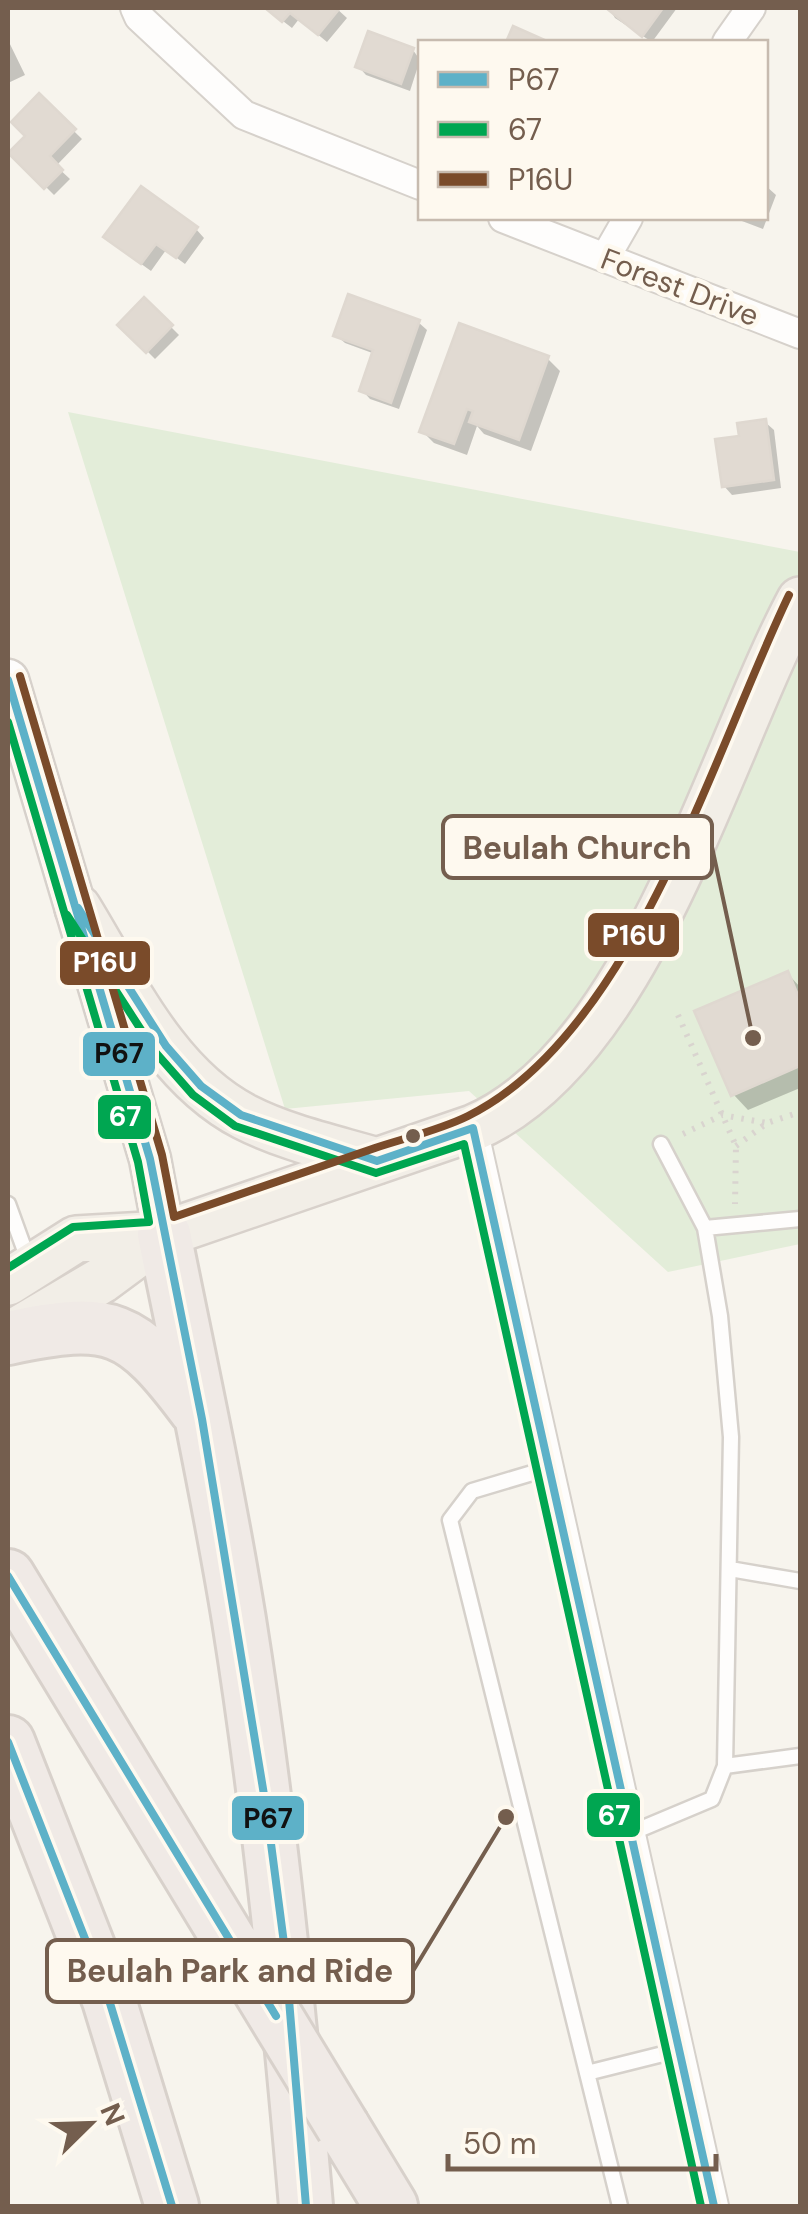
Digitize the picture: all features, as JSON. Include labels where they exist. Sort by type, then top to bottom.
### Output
[{"type":"highway","points":[[164,1234],[202,1419],[268,1813],[285,1951],[306,2206]]},
{"type":"highway","points":[[8,1337],[79,1325],[115,1331],[150,1354],[202,1419]]},
{"type":"highway","points":[[8,1576],[391,2206]]},
{"type":"highway","points":[[8,1742],[90,1947],[168,2197]]},
{"type":"main road","points":[[19,1274],[76,1238],[164,1234],[473,1128],[508,1111],[544,1084],[606,1006],[653,924],[800,600]]},
{"type":"main road","points":[[8,680],[150,1159],[164,1234]]},
{"type":"main road","points":[[78,908],[146,1018],[201,1086],[264,1126],[377,1161]]},
{"type":"main road","points":[[8,1337],[102,1280],[164,1234]]},
{"type":"street","points":[[135,8],[138,17],[244,114],[418,184]]},
{"type":"street","points":[[728,40],[751,8]]},
{"type":"street","name":"Forest Drive","points":[[508,220],[800,334]]},
{"type":"street","points":[[605,258],[627,220]]},
{"type":"street","points":[[473,1128],[714,2206]]},
{"type":"lane","points":[[630,1833],[712,1799],[725,1766],[731,1437],[705,1228],[661,1144]]},
{"type":"lane","points":[[8,1204],[19,1274]]},
{"type":"lane","points":[[705,1228],[800,1219]]},
{"type":"lane","points":[[548,1468],[472,1490],[450,1520],[620,2206]]},
{"type":"lane","points":[[730,1568],[800,1581]]},
{"type":"lane","points":[[725,1766],[800,1756]]},
{"type":"lane","points":[[587,2073],[680,2050]]},
{"type":"path","points":[[678,1016],[736,1146],[735,1225]]},
{"type":"path","points":[[736,1146],[767,1123],[800,1112]]},
{"type":"path","points":[[661,1144],[722,1116],[767,1123]]},
{"type":"green space","points":[[68,412],[800,552],[800,1244],[668,1272],[469,1091],[285,1109]]},
{"type":"building","points":[[265,8],[340,8],[318,35],[290,13],[282,22]]},
{"type":"building","points":[[606,8],[663,8],[642,37]]},
{"type":"building","points":[[513,26],[544,40],[507,40]]},
{"type":"building","points":[[368,31],[414,48],[401,84],[355,67]]},
{"type":"building","points":[[39,93],[76,129],[50,156],[63,170],[44,189],[8,153],[25,136],[11,122]]},
{"type":"building","points":[[141,186],[198,227],[176,258],[156,244],[141,264],[103,237]]},
{"type":"building","points":[[348,294],[420,320],[391,403],[359,391],[373,350],[333,336]]},
{"type":"building","points":[[144,297],[173,325],[146,353],[117,325]]},
{"type":"building","points":[[459,323],[549,356],[519,440],[469,422],[473,411],[467,409],[454,444],[419,432]]},
{"type":"building","points":[[766,419],[774,480],[722,487],[715,439],[739,436],[737,423]]},
{"type":"building","points":[[788,971],[800,1000],[800,1066],[731,1096],[694,1011]]},
{"type":"transit line","name":"P16U","points":[[20,676],[162,1155],[174,1217],[457,1121],[526,1077],[577,1022],[622,957],[662,884],[789,595]]},
{"type":"transit line","name":"P67","points":[[8,680],[150,1159],[202,1419],[267,1813],[285,1951],[306,2206]]},
{"type":"transit line","name":"67","points":[[8,722],[138,1162],[149,1222],[73,1227],[8,1268]]},
{"type":"transit line","name":"P67","points":[[78,908],[166,1046],[201,1086],[241,1115],[377,1161],[473,1128],[714,2206]]},
{"type":"transit line","name":"67","points":[[67,915],[156,1053],[193,1095],[235,1126],[376,1173],[464,1144],[701,2206]]},
{"type":"transit line","name":"P67","points":[[8,1576],[276,2016]]},
{"type":"transit line","name":"P67","points":[[8,1742],[109,2000],[172,2206]]},
{"type":"place","name":"Beulah Church","points":[[753,1038]]},
{"type":"place","name":"Beulah Park and Ride","points":[[506,1817]]}]
